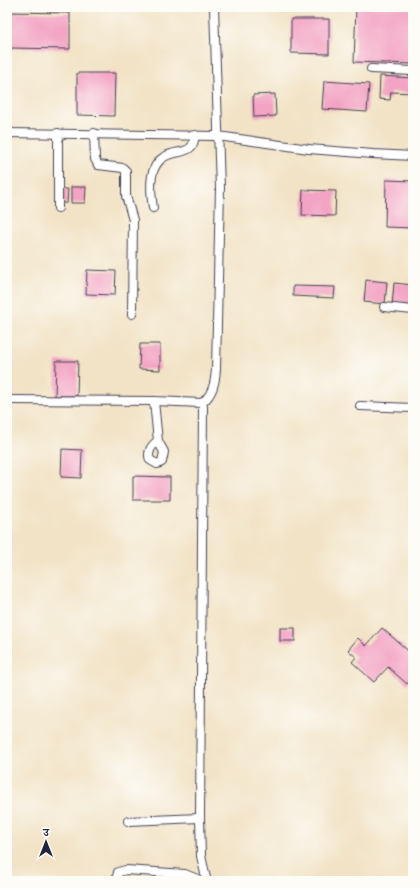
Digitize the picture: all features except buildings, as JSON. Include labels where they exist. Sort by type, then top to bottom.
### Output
[{"type":"street","points":[[7,400],[154,401],[202,403],[208,398],[212,390],[216,369],[220,196],[214,7]]},
{"type":"street","points":[[371,69],[413,71]]},
{"type":"street","points":[[7,133],[94,133],[218,136],[309,149],[413,156]]},
{"type":"street","points":[[58,133],[58,208]]},
{"type":"street","points":[[94,133],[95,159],[98,165],[124,168],[126,171],[126,196],[133,220],[132,314]]},
{"type":"street","points":[[153,208],[150,188],[154,170],[164,157],[191,148],[194,143],[195,135]]},
{"type":"street","points":[[384,308],[413,310]]},
{"type":"street","points":[[154,401],[158,441]]},
{"type":"street","points":[[116,881],[118,872],[126,870],[185,874],[197,880],[204,881],[207,877],[201,856],[200,818],[202,403]]},
{"type":"street","points":[[360,406],[413,408]]},
{"type":"street","points":[[128,821],[200,818]]}]
